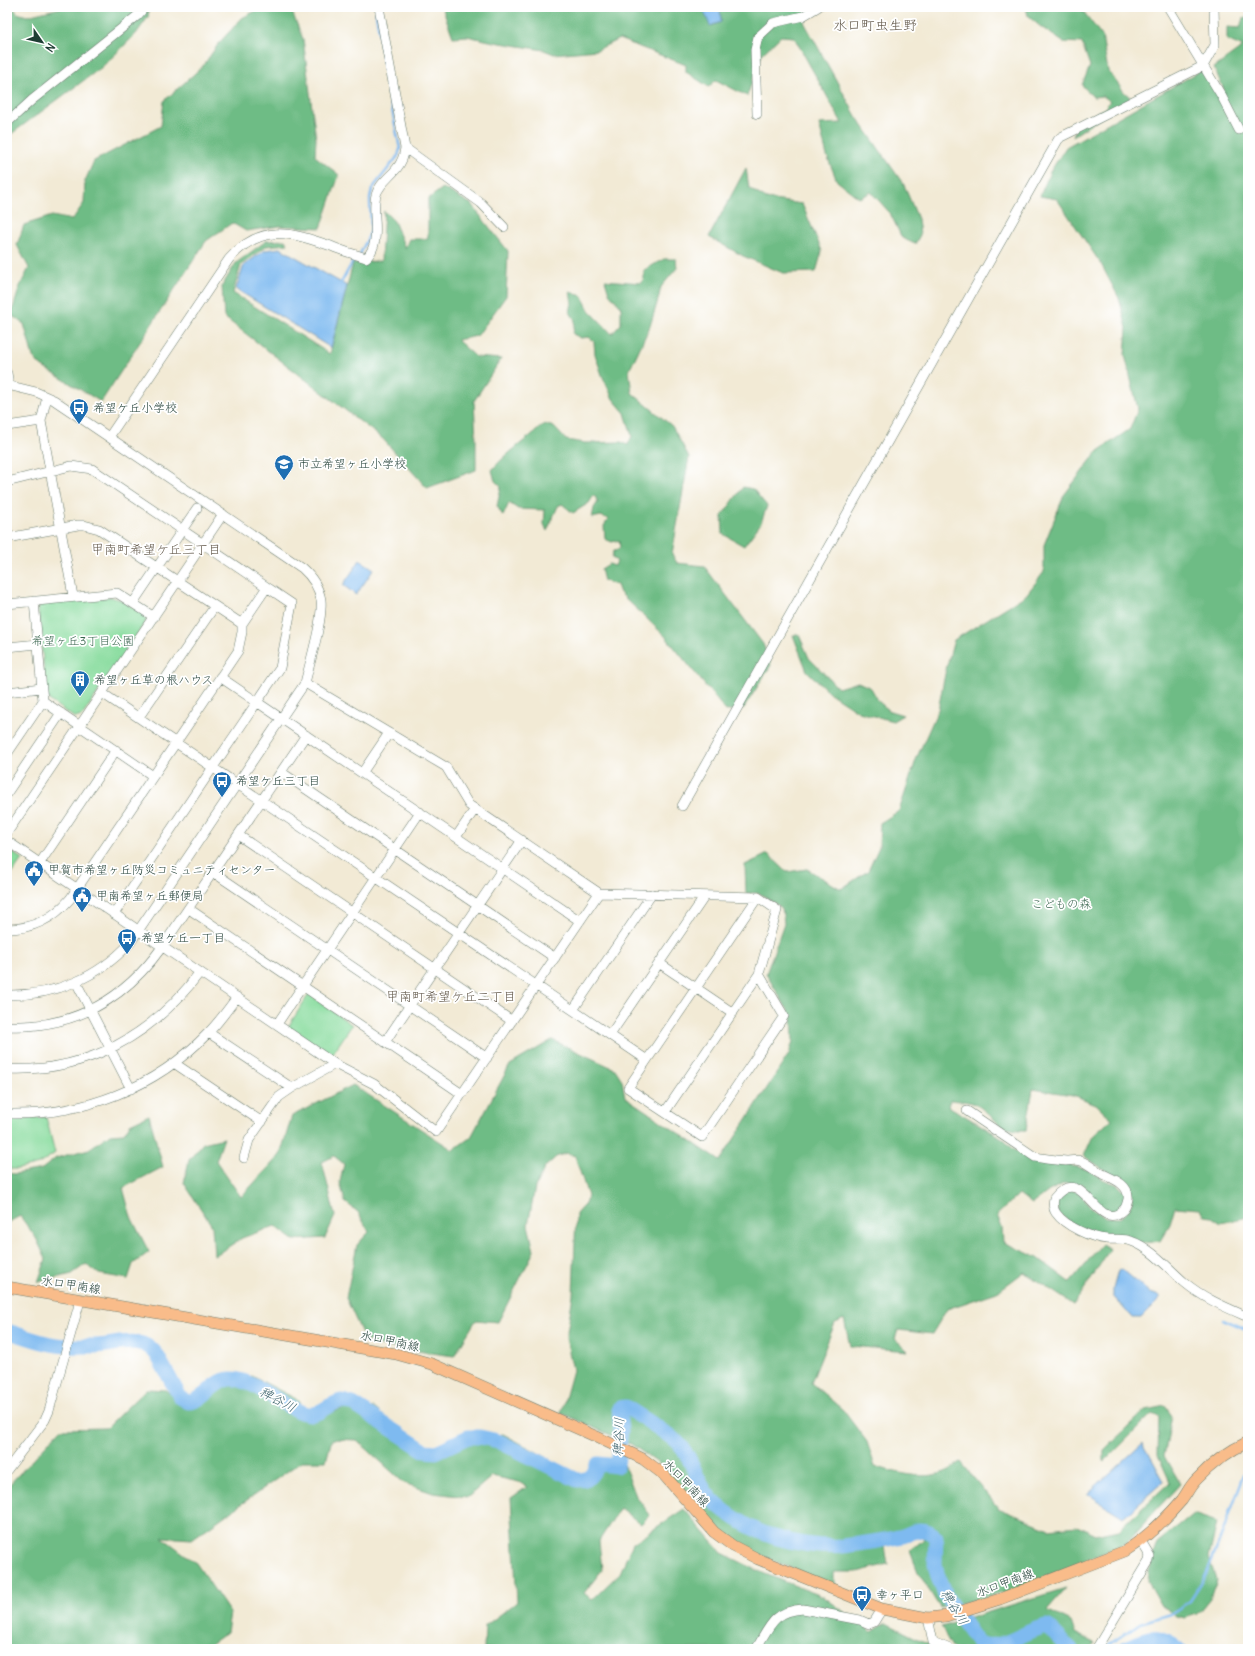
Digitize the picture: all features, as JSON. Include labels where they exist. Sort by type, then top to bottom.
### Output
[{"type":"main road","name":"水口甲南線","points":[[7,1288],[235,1325],[396,1354],[432,1364],[643,1459],[663,1474],[714,1532],[733,1546],[758,1559],[882,1609],[928,1618],[946,1616],[974,1608],[1125,1551],[1140,1541],[1166,1518],[1203,1472],[1229,1452],[1248,1442]]},
{"type":"street","points":[[7,123],[32,100],[137,16],[145,7]]},
{"type":"street","points":[[109,437],[229,259],[242,246],[269,234],[290,234],[366,258],[371,253],[376,234],[376,194],[380,186],[398,168],[403,159],[405,148],[379,7]]},
{"type":"street","points":[[757,114],[755,50],[758,37],[773,22],[802,16],[818,7]]},
{"type":"street","points":[[1168,7],[1221,94],[1240,130]]},
{"type":"street","points":[[682,806],[1058,140],[1061,137],[1203,66],[1215,45],[1214,7]]},
{"type":"street","points":[[405,148],[482,203],[504,227]]},
{"type":"street","points":[[7,373],[8,385],[36,392],[78,415],[302,568],[313,580],[318,590],[321,607],[313,651],[305,683],[238,784],[138,930],[121,952],[101,968],[63,988],[21,995],[7,995]]},
{"type":"street","points":[[47,397],[41,421],[73,596]]},
{"type":"street","points":[[7,426],[41,421]]},
{"type":"street","points":[[7,482],[71,466],[92,469],[292,604],[280,668],[114,914]]},
{"type":"street","points":[[133,603],[197,508]]},
{"type":"street","points":[[7,833],[223,514]]},
{"type":"street","points":[[7,538],[84,525],[99,529],[158,566],[242,624]]},
{"type":"street","points":[[7,929],[31,926],[50,918],[60,910],[77,889],[238,651],[242,624],[267,587]]},
{"type":"street","points":[[7,604],[117,592],[154,618]]},
{"type":"street","points":[[7,754],[43,701],[34,601]]},
{"type":"street","points":[[139,717],[215,606]]},
{"type":"street","points":[[7,647],[38,644]]},
{"type":"street","points":[[220,677],[580,921]]},
{"type":"street","points":[[305,683],[446,767],[464,798],[475,809],[598,892],[758,897],[777,910],[759,974],[665,1112]]},
{"type":"street","points":[[7,692],[41,688]]},
{"type":"street","points":[[102,693],[646,1060]]},
{"type":"street","points":[[43,701],[153,776]]},
{"type":"street","points":[[7,793],[61,713]]},
{"type":"street","points":[[362,773],[389,733]]},
{"type":"street","points":[[7,1026],[43,1024],[66,1019],[90,1010],[115,996],[138,977],[189,909],[306,735]]},
{"type":"street","points":[[40,863],[116,750]]},
{"type":"street","points":[[281,772],[555,958]]},
{"type":"street","points":[[456,837],[475,809]]},
{"type":"street","points":[[277,1024],[420,812]]},
{"type":"street","points":[[238,835],[512,1020]]},
{"type":"street","points":[[385,1042],[522,840]]},
{"type":"street","points":[[7,841],[335,1064],[374,1084],[436,1132],[580,921],[598,892]]},
{"type":"street","points":[[214,872],[487,1058]]},
{"type":"street","points":[[573,1010],[652,894]]},
{"type":"street","points":[[610,1035],[705,896]]},
{"type":"street","points":[[758,897],[628,1088],[702,1138],[784,1016],[759,974]]},
{"type":"street","points":[[189,909],[462,1094]]},
{"type":"street","points":[[659,963],[733,1013]]},
{"type":"street","points":[[7,1069],[50,1067],[91,1056],[110,1048],[140,1032],[164,1013],[186,990],[200,972]]},
{"type":"street","points":[[76,982],[131,1089]]},
{"type":"street","points":[[7,1114],[61,1111],[92,1104],[131,1089],[174,1063],[209,1033],[237,997]]},
{"type":"street","points":[[209,1033],[292,1088]]},
{"type":"street","points":[[174,1063],[262,1122]]},
{"type":"street","points":[[244,1158],[249,1140],[274,1103],[292,1088],[335,1064]]},
{"type":"street","points":[[967,1112],[1035,1157],[1047,1159],[1081,1160],[1123,1186],[1128,1194],[1128,1202],[1124,1210],[1118,1214],[1110,1215],[1102,1212],[1081,1189],[1072,1187],[1064,1188],[1054,1198],[1055,1212],[1063,1221],[1084,1233],[1105,1239],[1130,1240],[1143,1246],[1185,1282],[1211,1301],[1248,1317]]},
{"type":"street","points":[[7,1470],[45,1420],[49,1411],[80,1300]]},
{"type":"street","points":[[1096,1649],[1149,1561],[1150,1556],[1140,1541]]},
{"type":"street","points":[[756,1649],[776,1617],[794,1610],[803,1609],[860,1620],[868,1624],[874,1622],[882,1609]]},
{"type":"street","points":[[928,1618],[933,1642],[950,1649]]},
{"type":"green space","points":[[7,7],[13,7],[17,13],[27,16],[64,7],[149,7],[148,17],[136,34],[102,67],[7,137]]},
{"type":"green space","points":[[263,7],[290,7],[303,39],[316,139],[315,156],[339,175],[321,228],[280,226],[246,231],[232,223],[206,241],[101,402],[41,366],[33,357],[24,324],[11,315],[20,286],[29,268],[17,245],[24,225],[52,216],[72,220],[84,203],[85,181],[94,161],[161,126],[164,101],[203,66],[219,43],[242,18]]},
{"type":"green space","points":[[442,7],[702,7],[711,26],[721,22],[720,7],[814,7],[804,22],[856,116],[904,185],[918,219],[920,235],[915,244],[902,238],[890,213],[871,192],[859,198],[837,181],[827,156],[819,124],[842,123],[794,37],[781,36],[762,54],[747,96],[716,80],[709,87],[686,72],[686,65],[619,39],[597,50],[554,54],[544,50],[467,36],[453,37]]},
{"type":"green space","points":[[1026,7],[1080,7],[1102,36],[1108,71],[1124,92],[1131,98],[1073,136],[1077,125],[1105,108],[1110,101],[1103,96],[1093,97],[1082,85],[1090,66],[1082,43],[1063,42],[1028,16]]},
{"type":"green space","name":"こどもの森","points":[[1243,18],[1248,18],[1248,785],[1244,785],[1248,812],[1248,1217],[1221,1223],[1212,1217],[1205,1216],[1200,1209],[1175,1207],[1170,1224],[1160,1241],[1145,1243],[1082,1229],[1058,1214],[1057,1205],[1059,1197],[1070,1189],[1081,1194],[1089,1206],[1104,1217],[1120,1218],[1131,1206],[1132,1198],[1128,1182],[1106,1171],[1084,1156],[1093,1136],[1112,1119],[1096,1104],[1073,1095],[1033,1089],[1026,1130],[1016,1130],[998,1123],[977,1105],[968,1102],[950,1100],[948,1106],[1004,1139],[1013,1149],[1032,1161],[1072,1166],[1089,1170],[1102,1179],[1118,1185],[1125,1192],[1125,1202],[1116,1211],[1103,1210],[1082,1184],[1066,1183],[1049,1191],[1032,1204],[1019,1194],[997,1215],[1002,1228],[1003,1242],[1038,1258],[1070,1282],[1102,1244],[1110,1249],[1074,1305],[1024,1272],[997,1292],[947,1309],[932,1334],[898,1330],[895,1339],[908,1351],[850,1346],[844,1319],[835,1323],[811,1383],[843,1410],[867,1442],[875,1467],[910,1475],[927,1476],[936,1475],[947,1471],[961,1462],[998,1508],[1049,1529],[1077,1526],[1096,1535],[1119,1530],[1170,1482],[1158,1455],[1159,1417],[1152,1414],[1104,1462],[1104,1450],[1146,1410],[1165,1406],[1172,1416],[1164,1456],[1180,1484],[1125,1544],[1016,1590],[940,1608],[918,1572],[910,1551],[924,1539],[919,1534],[885,1547],[888,1564],[857,1572],[834,1572],[834,1587],[759,1554],[727,1536],[706,1516],[662,1466],[631,1444],[561,1413],[573,1370],[566,1338],[573,1295],[576,1214],[585,1204],[588,1196],[575,1156],[566,1153],[556,1157],[545,1167],[535,1187],[528,1225],[534,1251],[498,1322],[476,1320],[454,1356],[387,1347],[365,1340],[346,1298],[357,1245],[369,1232],[358,1212],[345,1202],[340,1182],[344,1164],[334,1156],[322,1162],[335,1216],[325,1238],[294,1240],[275,1226],[242,1238],[214,1256],[212,1226],[184,1183],[189,1160],[203,1143],[224,1138],[216,1161],[241,1197],[280,1155],[292,1116],[353,1085],[453,1150],[471,1137],[510,1065],[552,1040],[615,1069],[622,1080],[625,1097],[720,1161],[789,1054],[793,1041],[792,1017],[766,974],[784,923],[782,908],[759,893],[746,893],[745,865],[768,854],[787,872],[807,869],[841,889],[868,871],[879,847],[880,823],[899,811],[917,757],[938,710],[946,669],[954,640],[1026,595],[1044,572],[1044,545],[1064,495],[1098,451],[1130,429],[1138,409],[1125,355],[1127,328],[1119,298],[1101,264],[1057,199],[1040,196],[1050,172],[1066,147],[1202,70],[1226,94],[1214,68],[1243,47],[1227,40],[1227,27],[1240,28]]},
{"type":"green space","points":[[746,168],[749,188],[766,199],[802,204],[822,251],[816,272],[783,273],[743,256],[709,237]]},
{"type":"green space","points":[[443,188],[471,204],[508,251],[506,296],[477,336],[457,340],[476,357],[501,359],[474,401],[476,470],[427,488],[383,439],[224,317],[222,286],[236,263],[266,241],[285,240],[288,244],[266,246],[241,265],[233,293],[330,354],[353,263],[381,261],[384,211],[394,221],[405,248],[409,239],[428,239],[428,199]]},
{"type":"green space","points":[[664,259],[676,259],[677,268],[661,287],[650,326],[629,371],[632,393],[672,426],[689,457],[672,554],[677,563],[704,566],[763,644],[771,665],[744,708],[726,711],[665,636],[620,593],[617,585],[604,581],[601,569],[609,564],[615,566],[617,561],[612,558],[613,552],[620,548],[619,540],[612,542],[605,539],[604,526],[608,519],[601,516],[592,518],[594,508],[598,502],[594,495],[589,503],[573,513],[562,504],[558,506],[547,531],[544,524],[545,510],[518,509],[509,503],[503,516],[497,506],[501,487],[495,481],[492,470],[504,457],[544,424],[554,427],[566,440],[585,443],[621,442],[628,445],[632,436],[625,413],[613,399],[602,375],[595,354],[594,342],[589,337],[581,338],[573,334],[575,320],[570,312],[572,303],[570,292],[582,296],[589,310],[612,334],[621,324],[621,307],[609,293],[605,280],[641,283],[644,278],[644,270]]},
{"type":"green space","points":[[743,487],[753,489],[767,506],[761,523],[744,546],[723,534],[722,516]]},
{"type":"green space","name":"希望ヶ丘3丁目公園","points":[[111,597],[121,600],[145,615],[146,621],[82,716],[75,718],[50,701],[46,693],[38,609],[42,603]]},
{"type":"green space","points":[[793,635],[799,635],[809,658],[838,688],[858,682],[871,688],[879,702],[890,711],[903,715],[893,721],[859,712],[830,693],[807,671]]},
{"type":"green space","points":[[7,849],[22,859],[7,878]]},
{"type":"green space","points":[[309,994],[352,1025],[331,1056],[288,1027]]},
{"type":"green space","points":[[149,1115],[163,1167],[123,1188],[131,1217],[149,1252],[133,1264],[128,1279],[99,1274],[86,1264],[72,1274],[38,1282],[46,1259],[36,1238],[20,1216],[7,1223],[7,1173],[15,1174],[42,1169],[56,1158],[89,1149],[110,1134],[124,1133],[130,1124]]},
{"type":"green space","points":[[46,1117],[55,1153],[39,1164],[18,1169],[7,1169],[7,1119]]},
{"type":"green space","points":[[252,1376],[296,1399],[313,1418],[345,1408],[374,1408],[428,1454],[470,1441],[503,1434],[591,1481],[614,1454],[622,1460],[636,1496],[650,1515],[641,1524],[620,1508],[599,1541],[602,1570],[584,1593],[592,1600],[620,1573],[633,1543],[684,1509],[722,1553],[765,1574],[824,1597],[872,1632],[886,1623],[920,1640],[944,1649],[484,1649],[485,1626],[517,1602],[511,1498],[527,1487],[519,1482],[492,1476],[468,1497],[433,1493],[404,1483],[357,1440],[332,1439],[326,1461],[302,1461],[192,1539],[162,1537],[196,1563],[230,1613],[227,1632],[203,1649],[7,1649],[7,1487],[61,1429],[106,1428],[146,1389],[166,1390],[183,1405],[206,1400],[227,1385]]},
{"type":"green space","points":[[1193,1514],[1217,1522],[1209,1558],[1216,1579],[1210,1598],[1197,1614],[1185,1618],[1176,1616],[1162,1606],[1148,1581],[1150,1564],[1157,1543]]},
{"type":"green space","points":[[1066,1588],[1047,1610],[1071,1622],[1075,1633],[1095,1643],[1090,1649],[953,1649],[941,1627]]},
{"type":"water","points":[[702,7],[720,7],[721,22],[710,26]]},
{"type":"water","points":[[280,248],[347,286],[331,348],[236,289],[244,265],[265,250]]},
{"type":"water","points":[[360,560],[374,569],[356,595],[343,585]]},
{"type":"water","points":[[1122,1269],[1150,1293],[1160,1296],[1160,1299],[1141,1318],[1133,1318],[1113,1295],[1113,1289],[1118,1271]]},
{"type":"water","points":[[1143,1443],[1164,1481],[1123,1517],[1087,1494]]},
{"type":"waterway","points":[[360,254],[371,231],[370,199],[372,189],[398,156],[400,149],[388,90],[376,13]]},
{"type":"waterway","points":[[341,283],[356,258]]},
{"type":"waterway","points":[[1223,1319],[1248,1330]]},
{"type":"waterway","name":"稗谷川","points":[[7,1331],[44,1343],[62,1346],[97,1346],[129,1342],[144,1345],[157,1355],[180,1397],[188,1402],[199,1399],[224,1380],[238,1380],[257,1387],[295,1410],[304,1413],[314,1414],[341,1401],[353,1404],[425,1451],[436,1452],[468,1437],[480,1437],[498,1441],[577,1480],[588,1478],[598,1464],[617,1466],[621,1431],[619,1408],[626,1407],[673,1438],[690,1460],[705,1491],[711,1498],[726,1512],[756,1530],[774,1537],[817,1546],[843,1546],[889,1539],[920,1530],[927,1531],[936,1537],[935,1564],[938,1577],[946,1597],[978,1643],[996,1645],[1012,1640],[1038,1628],[1047,1626],[1071,1649]]},
{"type":"waterway","points":[[1102,1649],[1140,1623],[1170,1614],[1190,1601],[1201,1584],[1212,1561],[1248,1465]]},
{"type":"waterway","name":"稗谷川","points":[[1124,1649],[1152,1638],[1165,1640],[1172,1643],[1179,1649]]},
{"type":"place","name":"希望ケ丘小学校","points":[[79,425]]},
{"type":"place","name":"市立希望ヶ丘小学校","points":[[284,481]]},
{"type":"place","name":"希望ヶ丘草の根ハウス","points":[[80,697]]},
{"type":"place","name":"希望ケ丘三丁目","points":[[222,798]]},
{"type":"place","name":"甲賀市希望ヶ丘防災コミュニティセンター","points":[[34,887]]},
{"type":"place","name":"甲南希望ヶ丘郵便局","points":[[82,913]]},
{"type":"place","name":"希望ケ丘一丁目","points":[[127,955]]},
{"type":"place","name":"幸ヶ平口","points":[[862,1612]]},
{"type":"district","name":"水口町虫生野","points":[[875,25]]},
{"type":"district","name":"甲南町希望ケ丘三丁目","points":[[156,549]]},
{"type":"district","name":"甲南町希望ケ丘二丁目","points":[[451,996]]}]
